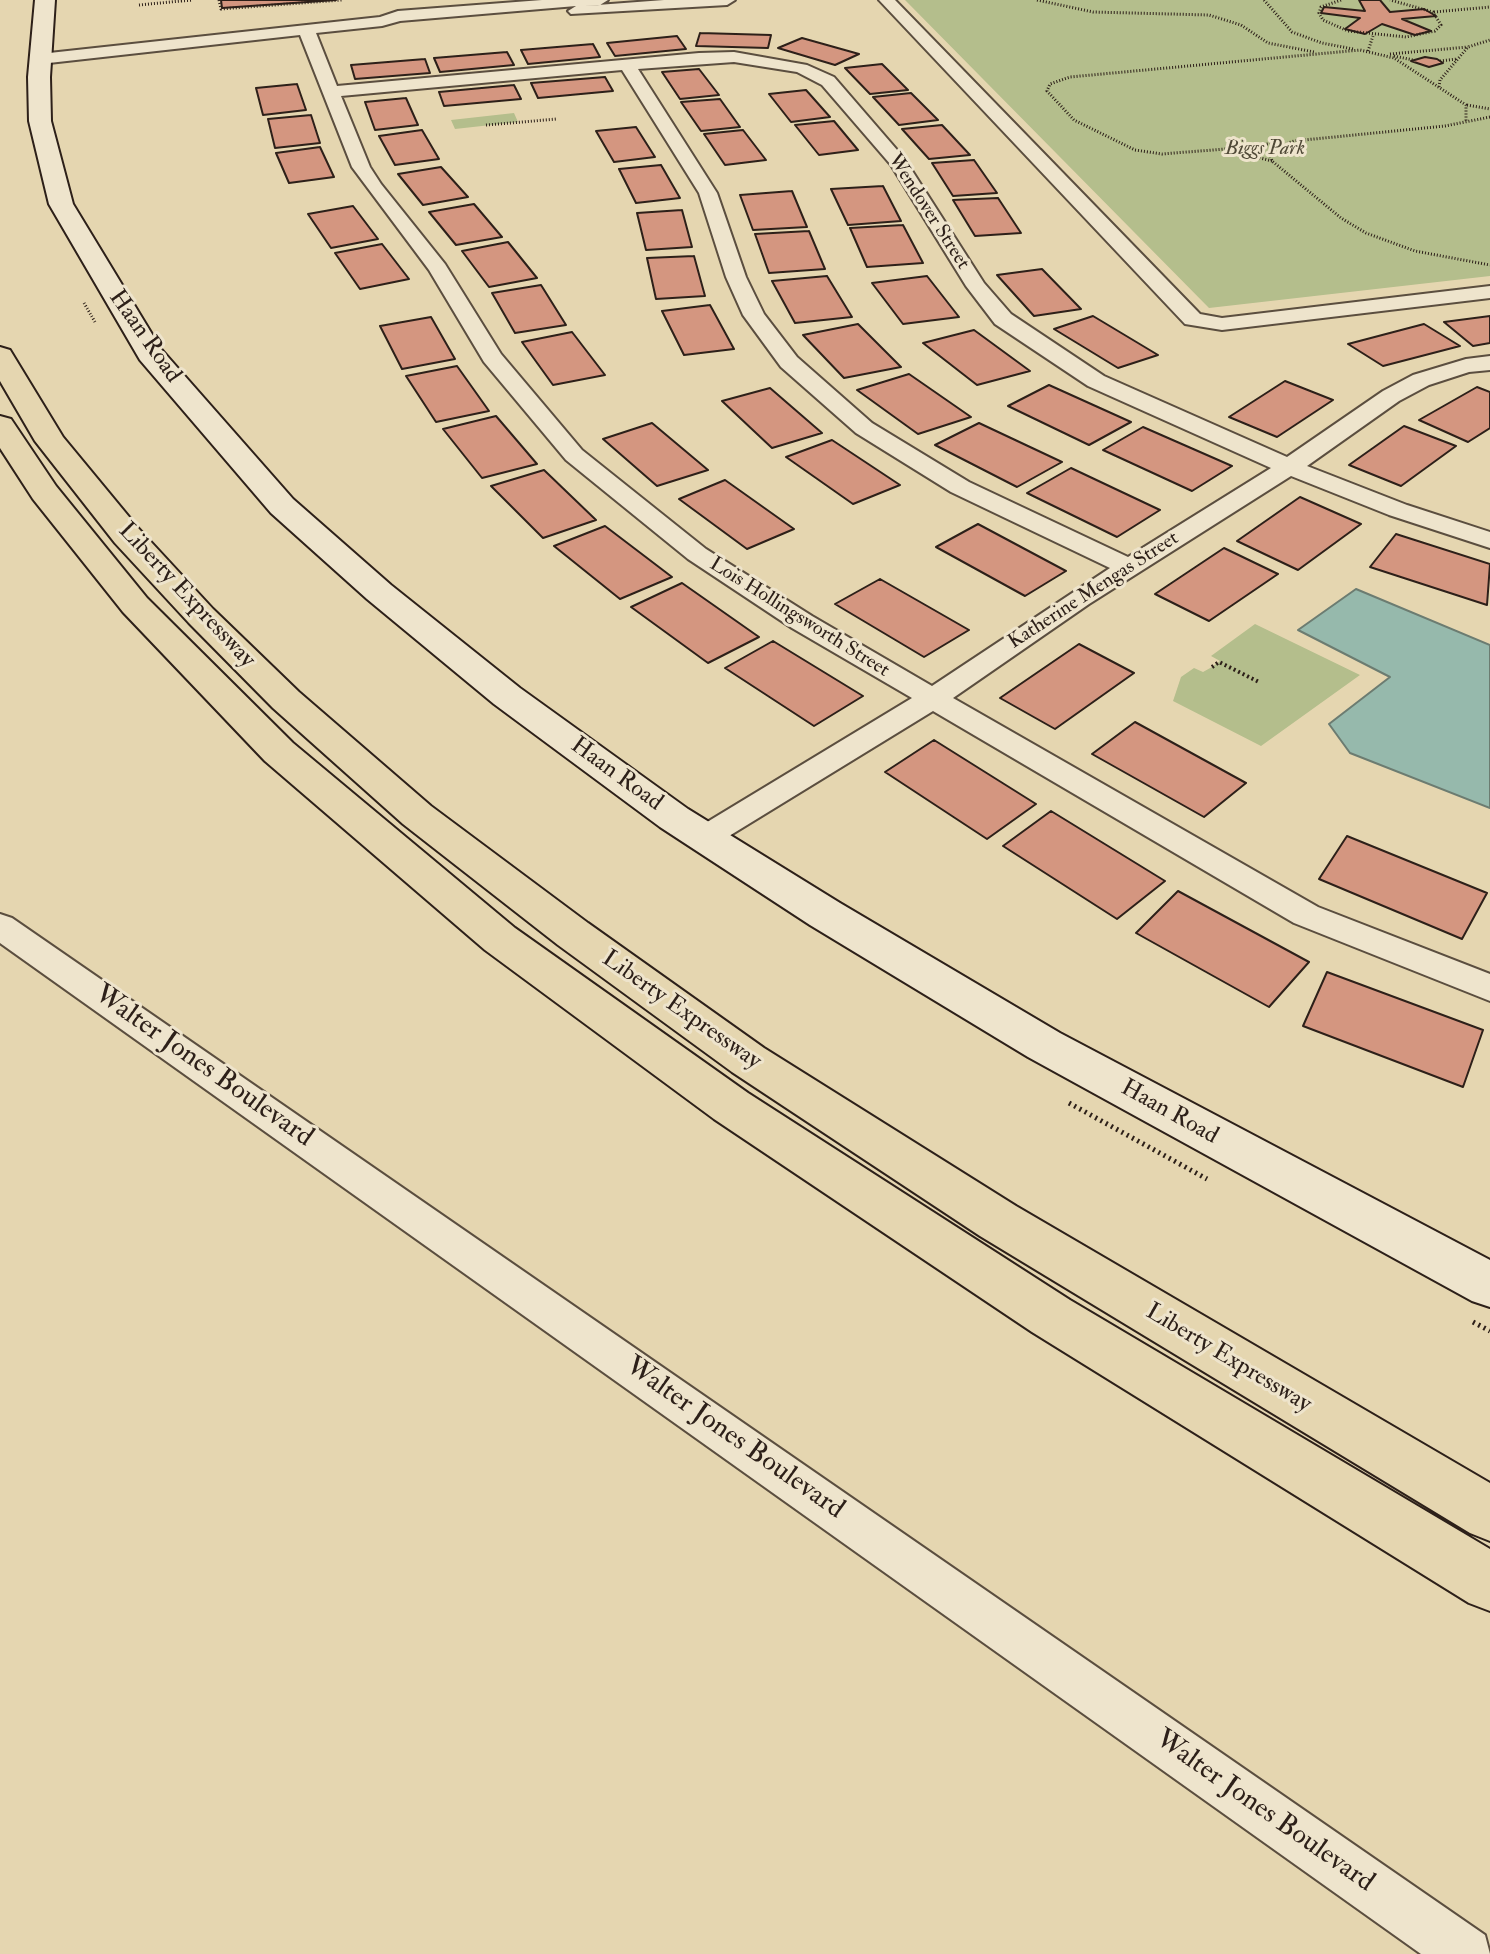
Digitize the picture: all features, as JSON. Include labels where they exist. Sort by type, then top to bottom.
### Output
[{"type":"highway","name":"Liberty Expressway","points":[[0,356],[50,441],[127,536],[201,616],[286,700],[417,815],[573,934],[748,1060],[998,1221],[1490,1514]]},
{"type":"highway","name":"Liberty Expressway","points":[[0,425],[44,492],[146,617],[279,752],[500,939],[731,1106],[1037,1307],[1490,1582]]},
{"type":"street","name":"Haan Road","points":[[45,0],[40,59],[40,121],[61,204],[150,354],[282,506],[379,592],[507,696],[705,837],[825,914],[1044,1045],[1490,1285]]},
{"type":"street","points":[[40,59],[382,21],[398,16],[600,0]]},
{"type":"street","points":[[382,21],[400,23],[727,0]]},
{"type":"street","points":[[887,0],[1193,319],[1222,324],[1490,292]]},
{"type":"street","name":"Lois Hollingsworth Street","points":[[306,29],[361,167],[438,268],[492,357],[574,455],[697,554],[802,622],[932,699],[1306,915],[1490,988]]},
{"type":"street","name":"Wendover Street","points":[[331,92],[734,57],[801,68],[828,81],[898,162],[955,255],[1003,319],[1043,348],[1096,381],[1289,467],[1398,510],[1490,540]]},
{"type":"street","points":[[627,65],[708,193],[736,277],[754,315],[789,362],[864,428],[960,487],[1129,567]]},
{"type":"street","name":"Katherine Mengas Street","points":[[705,837],[932,699],[1129,567],[1289,467],[1391,396],[1421,380],[1466,366],[1490,363]]},
{"type":"street","name":"Walter Jones Boulevard","points":[[0,926],[1466,1954]]},
{"type":"path","points":[[139,5],[193,0]]},
{"type":"path","points":[[219,0],[221,9],[342,0]]},
{"type":"path","points":[[1037,0],[1093,12],[1209,15],[1241,25],[1268,43],[1323,53]]},
{"type":"path","points":[[1264,0],[1292,32],[1322,43],[1413,60]]},
{"type":"path","points":[[1341,0],[1321,7],[1319,13],[1323,20],[1348,31],[1373,36],[1406,37],[1435,31],[1441,25],[1433,12]]},
{"type":"path","points":[[1390,0],[1433,12],[1490,7]]},
{"type":"path","points":[[1368,51],[1373,36]]},
{"type":"path","points":[[1381,54],[1420,54],[1468,47],[1490,40]]},
{"type":"path","points":[[1263,59],[1269,51],[1268,43]]},
{"type":"path","points":[[1439,87],[1440,80],[1468,47]]},
{"type":"path","points":[[1360,50],[1070,77],[1055,81],[1047,91],[1074,120],[1135,150],[1162,154],[1490,117]]},
{"type":"path","points":[[1381,54],[1394,58],[1466,105],[1490,109]]},
{"type":"path","points":[[1440,61],[1458,59]]},
{"type":"path","points":[[1466,105],[1466,122]]},
{"type":"path","points":[[486,125],[557,119]]},
{"type":"path","points":[[1272,161],[1270,154],[1275,148],[1294,141]]},
{"type":"path","points":[[1225,149],[1272,161],[1341,218],[1366,233],[1415,251],[1490,265]]},
{"type":"path","points":[[1212,667],[1219,662],[1259,682]]},
{"type":"green space","name":"Biggs Park","points":[[905,0],[1490,0],[1490,276],[1209,308]]},
{"type":"green space","points":[[514,113],[518,122],[455,129],[451,120]]},
{"type":"green space","points":[[1255,624],[1360,675],[1261,746],[1173,701],[1181,677],[1194,668],[1203,672],[1212,667],[1220,661],[1211,656]]},
{"type":"shaded area","points":[[1356,589],[1490,645],[1490,808],[1350,753],[1329,724],[1390,677],[1298,630]]},
{"type":"building","points":[[221,0],[336,0],[222,8]]},
{"type":"building","points":[[1359,0],[1380,0],[1390,12],[1424,9],[1436,16],[1402,19],[1431,31],[1415,35],[1382,24],[1365,34],[1345,29],[1360,18],[1321,13],[1324,7],[1365,11]]},
{"type":"building","points":[[700,33],[771,35],[768,48],[696,46]]},
{"type":"building","points":[[677,36],[686,49],[615,56],[607,43]]},
{"type":"building","points":[[802,38],[859,54],[835,65],[778,48]]},
{"type":"building","points":[[593,44],[600,57],[528,64],[521,50]]},
{"type":"building","points":[[507,52],[514,65],[440,72],[434,58]]},
{"type":"building","points":[[1425,57],[1443,63],[1429,67],[1411,61]]},
{"type":"building","points":[[425,59],[430,73],[355,79],[351,65]]},
{"type":"building","points":[[882,64],[908,90],[870,94],[845,68]]},
{"type":"building","points":[[699,69],[719,95],[680,99],[662,72]]},
{"type":"building","points":[[605,77],[613,91],[538,98],[531,83]]},
{"type":"building","points":[[297,84],[306,110],[263,115],[256,88]]},
{"type":"building","points":[[514,85],[521,99],[444,106],[439,92]]},
{"type":"building","points":[[806,90],[830,117],[791,122],[769,94]]},
{"type":"building","points":[[911,93],[938,120],[899,125],[873,97]]},
{"type":"building","points":[[406,98],[418,125],[375,130],[365,102]]},
{"type":"building","points":[[720,99],[740,127],[701,131],[681,102]]},
{"type":"building","points":[[311,115],[320,143],[275,148],[268,119]]},
{"type":"building","points":[[834,121],[858,150],[819,155],[795,125]]},
{"type":"building","points":[[942,125],[970,155],[929,159],[902,129]]},
{"type":"building","points":[[636,127],[655,157],[614,162],[596,131]]},
{"type":"building","points":[[422,130],[439,159],[395,165],[379,136]]},
{"type":"building","points":[[743,130],[766,160],[725,165],[704,134]]},
{"type":"building","points":[[320,147],[334,177],[289,183],[276,153]]},
{"type":"building","points":[[974,160],[997,193],[953,196],[932,163]]},
{"type":"building","points":[[661,165],[680,198],[636,203],[619,169]]},
{"type":"building","points":[[441,167],[468,197],[423,205],[398,174]]},
{"type":"building","points":[[883,186],[901,221],[848,225],[831,189]]},
{"type":"building","points":[[792,191],[807,227],[753,230],[740,195]]},
{"type":"building","points":[[998,198],[1021,233],[975,236],[953,200]]},
{"type":"building","points":[[474,204],[502,237],[456,245],[429,212]]},
{"type":"building","points":[[353,206],[378,239],[331,248],[308,214]]},
{"type":"building","points":[[682,210],[692,247],[646,250],[637,213]]},
{"type":"building","points":[[903,225],[923,263],[867,267],[850,228]]},
{"type":"building","points":[[809,231],[825,269],[769,273],[755,234]]},
{"type":"building","points":[[508,242],[537,278],[489,287],[462,251]]},
{"type":"building","points":[[382,244],[409,279],[360,289],[335,253]]},
{"type":"building","points":[[694,256],[705,296],[656,299],[647,258]]},
{"type":"building","points":[[1042,269],[1081,309],[1034,316],[997,275]]},
{"type":"building","points":[[827,276],[852,317],[795,323],[772,281]]},
{"type":"building","points":[[927,276],[959,317],[903,324],[872,283]]},
{"type":"building","points":[[541,285],[566,325],[515,333],[492,293]]},
{"type":"building","points":[[710,305],[734,349],[684,355],[662,311]]},
{"type":"building","points":[[1093,316],[1158,355],[1118,368],[1054,329]]},
{"type":"building","points":[[1490,316],[1490,343],[1473,346],[1444,322]]},
{"type":"building","points":[[431,317],[455,359],[402,369],[380,326]]},
{"type":"building","points":[[858,324],[901,367],[844,378],[803,335]]},
{"type":"building","points":[[1424,324],[1460,346],[1383,366],[1348,344]]},
{"type":"building","points":[[974,330],[1030,371],[977,385],[923,343]]},
{"type":"building","points":[[572,332],[605,375],[553,385],[522,342]]},
{"type":"building","points":[[457,366],[489,411],[436,422],[406,376]]},
{"type":"building","points":[[909,374],[971,417],[918,434],[857,390]]},
{"type":"building","points":[[1285,381],[1333,400],[1277,437],[1229,417]]},
{"type":"building","points":[[1049,385],[1131,422],[1089,445],[1008,406]]},
{"type":"building","points":[[1477,387],[1490,392],[1490,428],[1468,442],[1419,420]]},
{"type":"building","points":[[770,388],[822,433],[772,448],[722,401]]},
{"type":"building","points":[[496,416],[537,464],[482,478],[443,429]]},
{"type":"building","points":[[652,423],[708,470],[657,486],[603,439]]},
{"type":"building","points":[[979,423],[1062,462],[1017,487],[935,445]]},
{"type":"building","points":[[1404,426],[1456,446],[1401,486],[1349,465]]},
{"type":"building","points":[[1143,427],[1232,466],[1192,491],[1103,450]]},
{"type":"building","points":[[832,440],[900,485],[853,504],[786,457]]},
{"type":"building","points":[[1071,468],[1160,510],[1117,537],[1027,493]]},
{"type":"building","points":[[544,470],[596,520],[543,538],[491,486]]},
{"type":"building","points":[[725,480],[794,529],[747,549],[679,499]]},
{"type":"building","points":[[1300,497],[1361,524],[1298,570],[1237,541]]},
{"type":"building","points":[[978,524],[1066,571],[1025,596],[936,547]]},
{"type":"building","points":[[605,526],[672,577],[620,599],[554,546]]},
{"type":"building","points":[[1396,534],[1490,564],[1487,605],[1370,567]]},
{"type":"building","points":[[1224,548],[1278,574],[1209,621],[1155,594]]},
{"type":"building","points":[[880,579],[969,630],[924,657],[835,604]]},
{"type":"building","points":[[682,583],[759,637],[708,663],[631,607]]},
{"type":"building","points":[[773,641],[863,696],[814,726],[725,668]]},
{"type":"building","points":[[1079,644],[1134,673],[1055,729],[1000,698]]},
{"type":"building","points":[[1135,722],[1246,783],[1204,817],[1092,754]]},
{"type":"building","points":[[934,740],[1036,804],[987,839],[885,772]]},
{"type":"building","points":[[1051,811],[1165,881],[1117,919],[1003,846]]},
{"type":"building","points":[[1347,836],[1487,893],[1462,939],[1319,879]]},
{"type":"building","points":[[1178,891],[1309,962],[1269,1007],[1136,933]]},
{"type":"building","points":[[1327,972],[1483,1030],[1463,1087],[1303,1026]]}]
